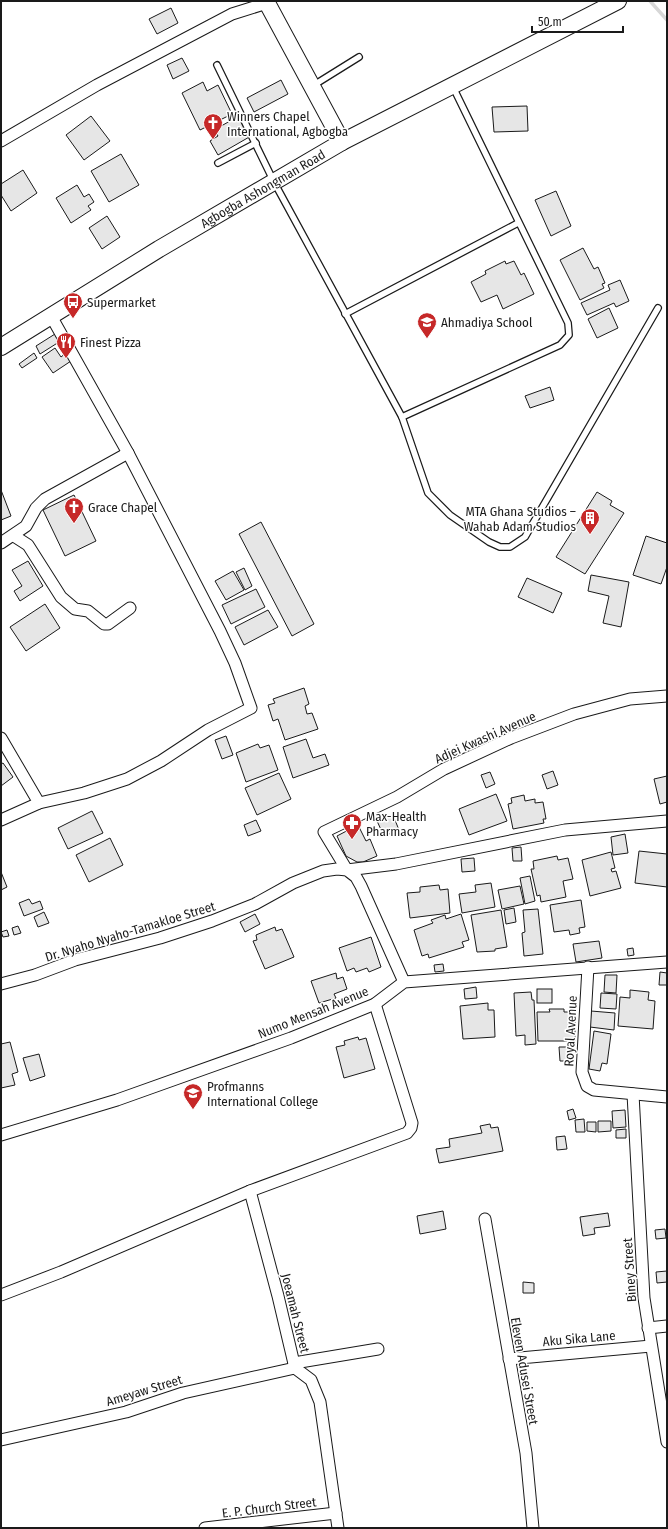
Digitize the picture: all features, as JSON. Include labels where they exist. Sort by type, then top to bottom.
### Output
[{"type":"street","name":"Agbogba Ashongman Road","points":[[1,347],[159,249],[342,142],[618,1]]},
{"type":"street","points":[[1,141],[97,85],[232,14],[267,2],[342,142]]},
{"type":"street","points":[[1,820],[39,803],[84,793],[127,779],[161,761],[208,730],[251,708],[235,663],[128,453],[51,316]]},
{"type":"street","points":[[1,543],[14,536],[26,526],[36,508],[45,499],[128,453]]},
{"type":"street","points":[[14,536],[28,545],[61,597],[75,609],[88,611],[104,624],[108,624],[130,608]]},
{"type":"street","name":"Adjei Kwashi Avenue","points":[[347,870],[324,832],[397,798],[444,769],[511,738],[574,714],[630,699],[667,696]]},
{"type":"street","points":[[1,738],[39,803]]},
{"type":"street","name":"Dr. Nyaho Nyaho-Tamakloe Street","points":[[1,984],[35,975],[75,960],[160,938],[212,921],[254,904],[293,883],[323,871],[336,869],[347,870],[404,863],[565,830],[667,821]]},
{"type":"street","points":[[347,870],[356,877],[361,886],[404,982],[667,962]]},
{"type":"street","name":"Royal Avenue","points":[[588,967],[582,1072],[587,1086],[594,1090],[667,1097]]},
{"type":"street","name":"Numo Mensah Avenue","points":[[1,1135],[117,1100],[291,1038],[375,1004],[404,982]]},
{"type":"street","points":[[1,1295],[61,1272],[250,1191],[407,1133],[411,1128],[412,1123],[375,1004]]},
{"type":"street","name":"Biney Street","points":[[633,1094],[644,1298],[667,1442]]},
{"type":"street","name":"Joeamah Street","points":[[250,1191],[278,1296],[294,1365],[312,1380],[320,1402],[338,1528]]},
{"type":"street","name":"Eleven Adusei Street","points":[[485,1219],[526,1453],[533,1528]]},
{"type":"street","points":[[648,1328],[667,1326]]},
{"type":"street","name":"Aku Sika Lane","points":[[509,1358],[651,1346]]},
{"type":"street","name":"Ameyaw Street","points":[[1,1440],[126,1412],[183,1393],[294,1365],[378,1349]]},
{"type":"street","name":"E. P. Church Street","points":[[205,1528],[336,1513]]},
{"type":"lane","points":[[312,86],[359,57]]},
{"type":"lane","points":[[217,65],[274,182],[402,417],[428,493],[450,515],[489,542],[500,547],[510,547],[525,537],[658,308]]},
{"type":"lane","points":[[402,417],[560,345],[569,335],[568,323],[518,223],[453,86]]},
{"type":"lane","points":[[218,163],[256,143]]},
{"type":"lane","points":[[345,314],[518,223]]},
{"type":"building","points":[[171,8],[178,23],[157,34],[149,19]]},
{"type":"building","points":[[182,58],[189,71],[173,79],[167,65]]},
{"type":"building","points":[[281,80],[288,94],[254,112],[247,98]]},
{"type":"building","points":[[203,82],[207,91],[218,85],[232,114],[200,130],[182,93]]},
{"type":"building","points":[[527,106],[528,131],[494,132],[492,107]]},
{"type":"building","points":[[91,116],[110,141],[84,160],[66,135]]},
{"type":"building","points":[[239,116],[251,136],[218,155],[210,141],[218,136],[214,130]]},
{"type":"building","points":[[121,154],[139,185],[109,202],[91,171]]},
{"type":"building","points":[[23,170],[37,193],[11,211],[1,195],[1,184]]},
{"type":"building","points":[[77,185],[84,197],[89,194],[94,202],[88,206],[91,210],[71,223],[56,198]]},
{"type":"building","points":[[556,191],[571,226],[551,236],[535,200]]},
{"type":"building","points":[[107,216],[120,237],[102,249],[89,228]]},
{"type":"building","points":[[583,248],[594,269],[598,267],[605,283],[602,284],[604,288],[580,300],[560,260]]},
{"type":"building","points":[[505,261],[506,264],[514,261],[521,275],[524,273],[534,294],[503,309],[497,295],[481,302],[471,282],[486,274],[485,271]]},
{"type":"building","points":[[620,280],[629,301],[616,307],[614,303],[587,315],[581,303],[610,290],[608,285]]},
{"type":"building","points":[[609,308],[618,328],[597,338],[588,319]]},
{"type":"building","points":[[55,334],[59,342],[40,354],[36,346]]},
{"type":"building","points":[[55,348],[61,357],[66,353],[71,361],[53,373],[42,357]]},
{"type":"building","points":[[34,353],[37,358],[22,368],[19,364]]},
{"type":"building","points":[[550,387],[554,400],[530,408],[525,396]]},
{"type":"building","points":[[1,490],[11,516],[1,520]]},
{"type":"building","name":"MTA Ghana Studios – Wahab Adam Studios","points":[[597,492],[612,501],[610,505],[624,513],[585,574],[556,557]]},
{"type":"building","points":[[74,495],[96,541],[65,556],[43,510]]},
{"type":"building","points":[[261,522],[314,624],[292,636],[239,534]]},
{"type":"building","points":[[646,536],[667,543],[667,567],[661,584],[633,575]]},
{"type":"building","points":[[28,561],[43,586],[20,601],[14,591],[22,586],[12,570]]},
{"type":"building","points":[[244,568],[252,586],[245,590],[236,572]]},
{"type":"building","points":[[233,571],[244,590],[226,600],[215,581]]},
{"type":"building","points":[[591,575],[629,582],[621,627],[603,623],[609,596],[588,591]]},
{"type":"building","points":[[527,578],[562,593],[553,613],[518,597]]},
{"type":"building","points":[[256,589],[265,607],[231,624],[222,605]]},
{"type":"building","points":[[45,604],[60,628],[26,651],[10,627]]},
{"type":"building","points":[[268,610],[278,627],[244,645],[235,627]]},
{"type":"building","points":[[304,688],[309,704],[305,706],[307,714],[312,713],[318,729],[285,740],[278,719],[273,721],[268,705],[275,703],[273,699]]},
{"type":"building","points":[[226,736],[233,755],[222,759],[215,740]]},
{"type":"building","points":[[306,739],[313,758],[325,754],[329,765],[293,778],[283,747]]},
{"type":"building","points":[[258,744],[260,748],[269,745],[278,770],[246,782],[236,753]]},
{"type":"building","points":[[3,763],[13,777],[1,786],[1,764]]},
{"type":"building","points":[[553,771],[558,785],[547,789],[542,775]]},
{"type":"building","points":[[490,772],[495,784],[486,788],[481,775]]},
{"type":"building","points":[[279,773],[291,799],[257,815],[245,788]]},
{"type":"building","points":[[667,776],[667,802],[660,804],[654,779]]},
{"type":"building","points":[[496,794],[507,821],[469,835],[459,809]]},
{"type":"building","points":[[524,795],[525,801],[535,799],[535,803],[543,802],[546,819],[543,819],[544,823],[513,829],[508,804],[512,803],[511,798]]},
{"type":"building","points":[[92,811],[103,833],[68,849],[58,828]]},
{"type":"building","points":[[393,815],[399,830],[384,836],[377,821]]},
{"type":"building","points":[[256,820],[261,831],[248,836],[244,825]]},
{"type":"building","points":[[358,825],[366,841],[370,839],[377,856],[363,862],[357,862],[346,856],[337,836]]},
{"type":"building","points":[[625,834],[628,853],[613,855],[611,837]]},
{"type":"building","points":[[110,838],[123,865],[89,882],[76,855]]},
{"type":"building","points":[[521,847],[522,861],[513,861],[512,848]]},
{"type":"building","points":[[639,851],[667,854],[667,887],[635,883]]},
{"type":"building","points":[[611,852],[615,868],[611,869],[612,872],[616,871],[621,888],[590,896],[582,860]]},
{"type":"building","points":[[557,856],[558,860],[568,858],[573,879],[563,881],[566,897],[541,902],[540,895],[537,896],[531,869],[534,869],[533,861]]},
{"type":"building","points":[[474,858],[475,871],[462,872],[461,859]]},
{"type":"building","points":[[1,872],[7,887],[1,890]]},
{"type":"building","points":[[530,876],[535,901],[525,904],[520,878]]},
{"type":"building","points":[[491,883],[495,907],[462,913],[459,894],[476,892],[475,885]]},
{"type":"building","points":[[439,885],[440,890],[448,889],[450,913],[410,918],[407,893],[420,892],[420,887]]},
{"type":"building","points":[[520,886],[524,904],[502,909],[498,890]]},
{"type":"building","points":[[29,899],[32,904],[40,901],[43,909],[24,916],[19,903]]},
{"type":"building","points":[[581,900],[585,927],[579,928],[580,933],[570,935],[569,930],[554,932],[550,905]]},
{"type":"building","points":[[514,908],[516,922],[506,924],[504,910]]},
{"type":"building","points":[[538,909],[543,954],[524,956],[522,933],[525,932],[523,910]]},
{"type":"building","points":[[501,910],[507,947],[495,949],[495,951],[477,952],[471,915]]},
{"type":"building","points":[[44,912],[49,923],[38,927],[34,917]]},
{"type":"building","points":[[255,914],[260,924],[245,932],[240,922]]},
{"type":"building","points":[[461,914],[469,940],[462,942],[464,947],[429,958],[428,954],[422,956],[414,930],[433,923],[431,920],[445,915],[446,919]]},
{"type":"building","points":[[18,926],[21,933],[14,935],[12,928]]},
{"type":"building","points":[[275,927],[276,931],[282,929],[294,957],[265,969],[253,941],[257,940],[256,935]]},
{"type":"building","points":[[7,930],[9,936],[3,937],[1,932]]},
{"type":"building","points":[[371,937],[381,967],[369,972],[367,968],[356,972],[354,968],[347,971],[339,948]]},
{"type":"building","points":[[599,941],[602,958],[576,962],[573,944]]},
{"type":"building","points":[[633,948],[634,955],[628,956],[627,949]]},
{"type":"building","points":[[443,964],[444,971],[435,972],[434,965]]},
{"type":"building","points":[[660,972],[667,973],[667,985],[659,985]]},
{"type":"building","points":[[336,973],[337,979],[343,977],[347,989],[334,994],[336,998],[319,1003],[311,981]]},
{"type":"building","points":[[605,975],[617,975],[616,993],[604,992]]},
{"type":"building","points":[[476,987],[477,998],[465,999],[464,989]]},
{"type":"building","points":[[537,989],[552,989],[552,1003],[537,1003]]},
{"type":"building","points":[[630,990],[649,992],[648,1000],[655,1001],[653,1029],[618,1026],[620,997],[630,998]]},
{"type":"building","points":[[531,992],[532,1000],[534,1000],[536,1044],[525,1045],[525,1035],[516,1036],[514,993]]},
{"type":"building","points":[[601,993],[617,994],[616,1009],[600,1008]]},
{"type":"building","points":[[488,1003],[488,1010],[494,1010],[495,1037],[463,1039],[460,1006]]},
{"type":"building","points":[[549,1009],[564,1009],[564,1012],[575,1012],[575,1041],[538,1041],[537,1012],[550,1012]]},
{"type":"building","points":[[591,1011],[615,1013],[614,1030],[590,1027]]},
{"type":"building","points":[[594,1031],[611,1034],[607,1064],[602,1063],[600,1071],[589,1069]]},
{"type":"building","points":[[358,1037],[359,1040],[366,1038],[375,1069],[344,1078],[336,1047],[345,1045],[344,1041]]},
{"type":"building","points":[[10,1042],[18,1072],[12,1074],[15,1085],[1,1088],[1,1044]]},
{"type":"building","points":[[559,1047],[571,1047],[571,1061],[560,1061]]},
{"type":"building","points":[[39,1054],[45,1076],[30,1081],[23,1058]]},
{"type":"building","points":[[573,1109],[576,1118],[569,1120],[567,1111]]},
{"type":"building","points":[[625,1110],[626,1127],[613,1128],[612,1111]]},
{"type":"building","points":[[584,1119],[585,1132],[576,1132],[575,1120]]},
{"type":"building","points":[[598,1121],[611,1121],[611,1131],[598,1132]]},
{"type":"building","points":[[587,1122],[596,1122],[596,1132],[587,1131]]},
{"type":"building","points":[[490,1124],[491,1128],[498,1127],[503,1151],[439,1163],[436,1149],[450,1147],[449,1139],[482,1133],[480,1126]]},
{"type":"building","points":[[626,1129],[626,1138],[616,1138],[616,1130]]},
{"type":"building","points":[[565,1136],[567,1149],[557,1150],[556,1137]]},
{"type":"building","points":[[443,1211],[446,1229],[420,1234],[417,1216]]},
{"type":"building","points":[[608,1213],[610,1226],[594,1228],[595,1234],[583,1236],[580,1217]]},
{"type":"building","points":[[665,1229],[666,1238],[656,1239],[655,1230]]},
{"type":"building","points":[[667,1271],[667,1282],[657,1283],[656,1272]]},
{"type":"building","points":[[523,1282],[534,1283],[534,1293],[523,1293]]},
{"type":"waterway","points":[[650,1],[667,20]]},
{"type":"place","name":"Winners Chapel International, Agbogba","points":[[213,140]]},
{"type":"place","name":"Supermarket","points":[[73,319]]},
{"type":"place","name":"Ahmadiya School","points":[[427,339]]},
{"type":"place","name":"Finest Pizza","points":[[66,359]]},
{"type":"place","name":"Grace Chapel","points":[[74,524]]},
{"type":"place","name":"MTA Ghana Studios – Wahab Adam Studios","points":[[590,535]]},
{"type":"place","name":"Max-Health Pharmacy","points":[[352,840]]},
{"type":"place","name":"Profmanns International College","points":[[193,1110]]}]
